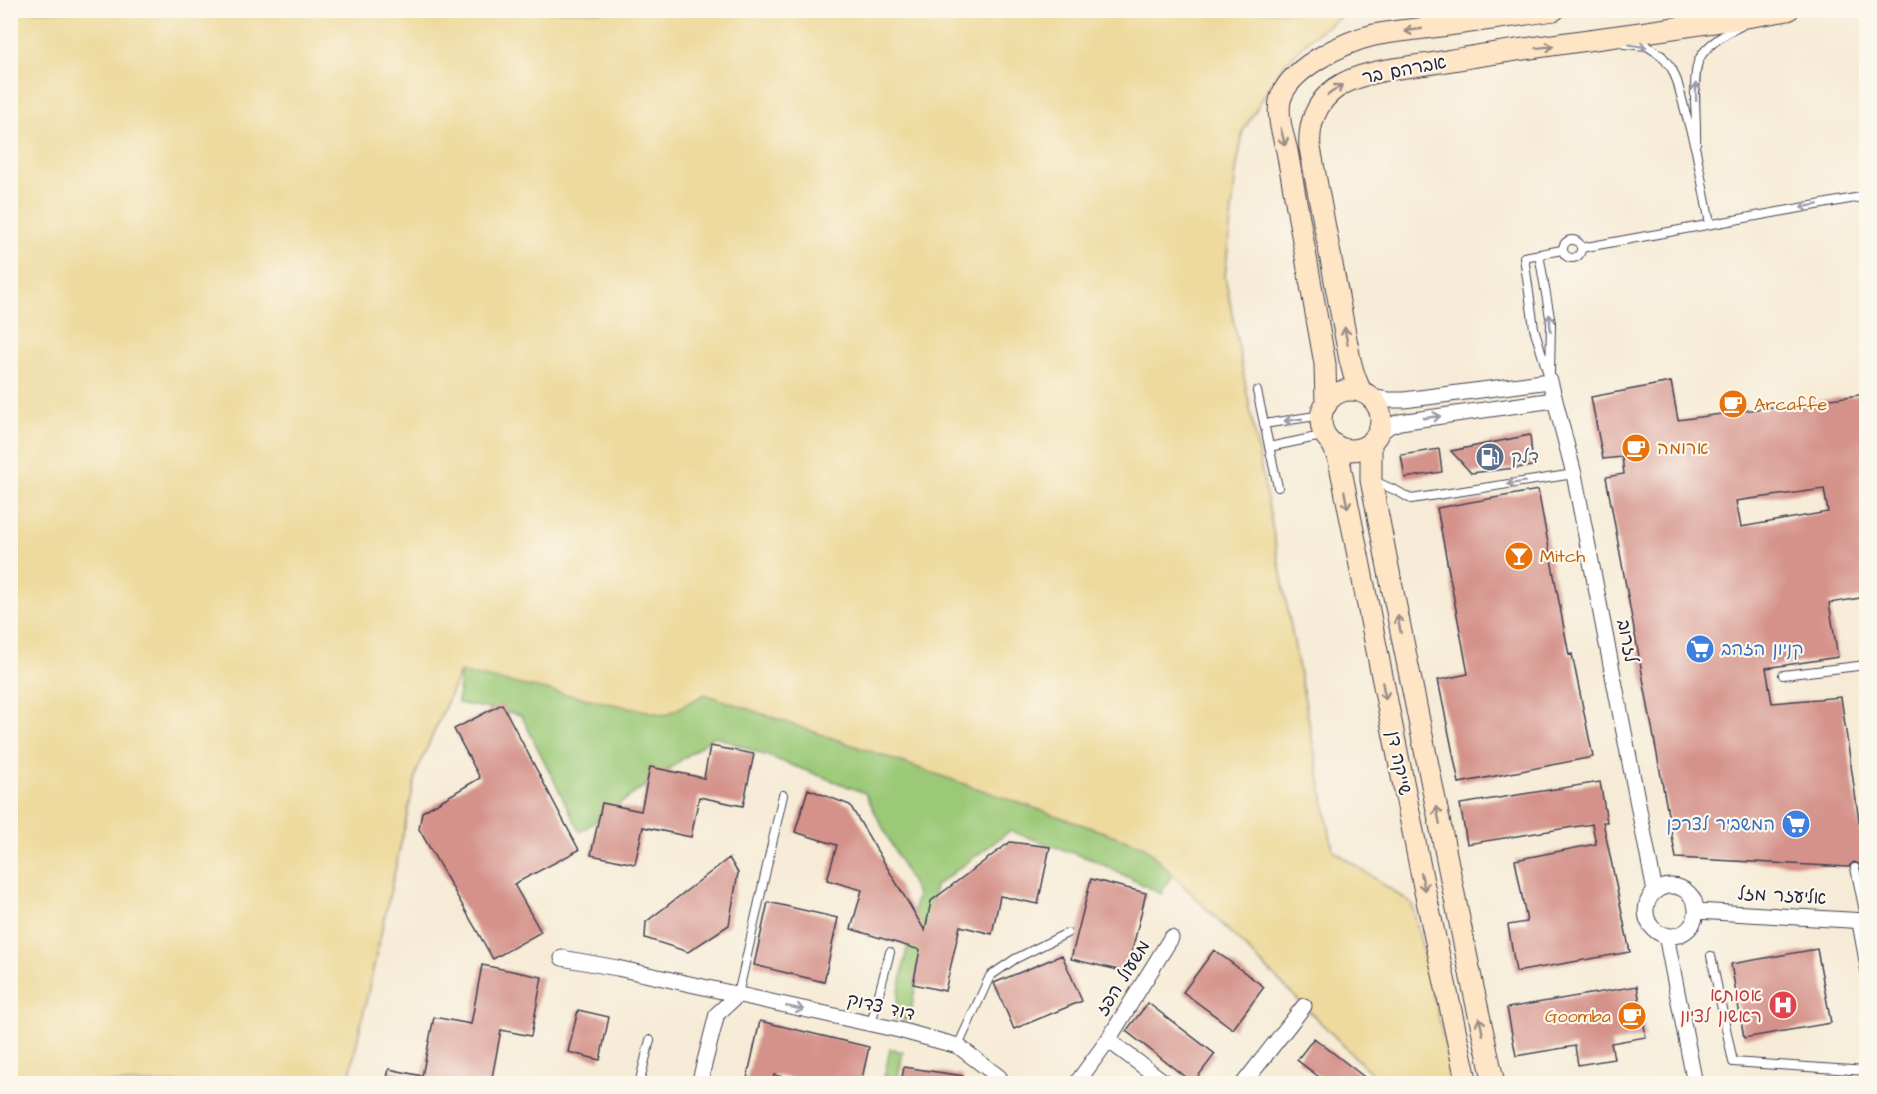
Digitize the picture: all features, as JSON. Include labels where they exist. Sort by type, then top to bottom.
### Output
[{"type":"street","name":"אברהם בר","points":[[1326,424],[1325,364],[1281,128],[1280,102],[1286,88],[1314,60],[1372,36],[1554,10]]},
{"type":"street","name":"אברהם בר","points":[[1366,394],[1354,375],[1350,360],[1310,148],[1309,133],[1316,111],[1324,99],[1336,88],[1365,75],[1487,54],[1788,10]]},
{"type":"street","points":[[1550,381],[1404,400],[1388,400],[1351,390],[1332,397],[1326,424],[1341,448],[1352,450],[1362,448],[1389,426],[1400,422],[1554,400]]},
{"type":"street","name":"לזרוב","points":[[1550,381],[1574,474],[1655,892]]},
{"type":"street","points":[[1366,394],[1377,405],[1381,415],[1381,425],[1374,439]]},
{"type":"street","name":"שייקה דן","points":[[1326,424],[1339,460],[1424,887],[1467,1083]]},
{"type":"street","name":"שייקה דן","points":[[1374,439],[1370,458],[1371,480],[1494,1083]]},
{"type":"street","points":[[1669,886],[1681,888],[1692,897],[1696,911],[1689,929],[1675,936],[1666,935],[1652,927],[1647,915],[1647,905],[1655,892],[1669,886]]},
{"type":"street","name":"אליעזר מזל","points":[[1696,911],[1861,921]]},
{"type":"street","points":[[1666,935],[1695,1083]]},
{"type":"street","name":"משעול הפז","points":[[1076,1083],[1108,1040],[1171,938]]},
{"type":"street","name":"דוד צדוק","points":[[562,958],[872,1024],[958,1046],[999,1077],[1003,1083]]},
{"type":"street","points":[[699,1083],[717,1014],[738,995]]},
{"type":"street","points":[[1243,1083],[1304,1006]]},
{"type":"street","name":"משעול הפז","points":[[1108,1040],[1167,1083]]},
{"type":"lane","points":[[1696,151],[1695,94],[1698,61],[1726,34],[1767,14]]},
{"type":"lane","points":[[1580,42],[1647,46],[1662,56],[1672,69],[1696,151],[1710,224]]},
{"type":"lane","points":[[1581,248],[1866,196]]},
{"type":"lane","points":[[1572,240],[1578,242],[1581,248],[1580,253],[1573,258],[1565,256],[1562,250],[1566,242],[1572,240]]},
{"type":"lane","points":[[1550,381],[1534,328],[1524,257],[1562,250]]},
{"type":"lane","points":[[1539,254],[1551,323],[1550,381]]},
{"type":"lane","points":[[1257,391],[1278,488]]},
{"type":"lane","points":[[1264,424],[1326,424]]},
{"type":"lane","points":[[1269,447],[1326,424]]},
{"type":"lane","points":[[1371,480],[1411,499],[1574,474]]},
{"type":"lane","points":[[1783,675],[1866,665]]},
{"type":"lane","points":[[738,995],[783,795]]},
{"type":"lane","points":[[1855,868],[1866,975]]},
{"type":"lane","points":[[958,1046],[990,976],[1015,959],[1067,933]]},
{"type":"lane","points":[[872,1024],[891,952]]},
{"type":"lane","points":[[1711,956],[1733,1062],[1866,1071]]},
{"type":"lane","points":[[639,1083],[650,1040]]},
{"type":"green space","points":[[460,671],[665,715],[705,694],[1144,846],[1172,874],[1161,894],[1096,861],[1010,831],[935,886],[909,1021],[894,1018],[917,894],[865,793],[715,736],[580,832],[521,715],[458,703]]},
{"type":"green space","points":[[890,1049],[903,1052],[897,1083],[883,1083]]},
{"type":"sand","points":[[10,11],[1349,11],[1313,36],[1281,68],[1243,131],[1236,172],[1225,276],[1333,850],[1412,904],[1454,1083],[1378,1083],[1375,1077],[1144,846],[705,694],[666,715],[460,672],[417,771],[348,1083],[11,1083]]},
{"type":"building","name":"קניון הזהב","points":[[1671,382],[1678,420],[1866,394],[1866,597],[1829,603],[1838,657],[1766,668],[1772,703],[1841,697],[1866,869],[1854,862],[1849,867],[1676,858],[1606,477],[1624,474],[1622,457],[1603,459],[1591,397]],"holes":[[[1824,489],[1828,512],[1741,527],[1736,501]]]},
{"type":"building","points":[[1530,435],[1533,466],[1471,473],[1451,451]]},
{"type":"building","points":[[1439,449],[1442,472],[1405,478],[1401,455]]},
{"type":"building","points":[[1538,490],[1569,655],[1572,654],[1593,757],[1459,783],[1438,680],[1468,674],[1437,508]]},
{"type":"building","points":[[502,704],[579,850],[514,884],[541,932],[493,959],[419,829],[422,812],[480,778],[454,729]]},
{"type":"building","points":[[710,746],[754,754],[743,806],[699,797],[691,837],[643,827],[635,864],[591,855],[602,803],[641,811],[650,767],[704,778]]},
{"type":"building","points":[[1600,782],[1607,822],[1603,822],[1630,952],[1516,972],[1508,925],[1527,922],[1515,860],[1596,844],[1592,824],[1467,844],[1460,804]]},
{"type":"building","points":[[808,789],[850,805],[925,931],[931,901],[1010,842],[1050,847],[1038,904],[1000,896],[992,934],[960,926],[945,991],[913,984],[920,950],[851,929],[862,890],[827,880],[837,845],[795,832]]},
{"type":"building","points":[[729,858],[738,873],[729,925],[688,952],[645,938],[646,922]]},
{"type":"building","points":[[1091,879],[1146,893],[1127,972],[1071,959]]},
{"type":"building","points":[[768,902],[838,918],[824,982],[754,965]]},
{"type":"building","name":"אסותא ראשון לציון","points":[[1817,949],[1831,1023],[1744,1038],[1731,964]]},
{"type":"building","points":[[1214,950],[1264,987],[1233,1029],[1183,992]]},
{"type":"building","points":[[1062,955],[1082,1001],[1014,1029],[994,983]]},
{"type":"building","points":[[482,965],[542,977],[531,1036],[501,1030],[491,1083],[386,1083],[389,1069],[422,1076],[434,1017],[471,1024]]},
{"type":"building","points":[[1637,986],[1646,1037],[1611,1043],[1614,1059],[1578,1065],[1575,1046],[1516,1056],[1507,1008]]},
{"type":"building","points":[[1148,1003],[1215,1054],[1193,1083],[1126,1031]]},
{"type":"building","points":[[578,1010],[609,1017],[600,1060],[568,1052]]},
{"type":"building","points":[[760,1021],[869,1047],[861,1083],[809,1083],[774,1075],[773,1083],[746,1083]]},
{"type":"building","points":[[1314,1038],[1372,1083],[1327,1083],[1297,1060]]},
{"type":"building","points":[[904,1067],[963,1076],[962,1083],[901,1083]]},
{"type":"place","name":"Arcaffe","points":[[1733,404]]},
{"type":"place","name":"ארומה","points":[[1636,448]]},
{"type":"place","name":"דלק","points":[[1490,457]]},
{"type":"place","name":"Mitch","points":[[1519,556]]},
{"type":"place","name":"קניון הזהב","points":[[1700,649]]},
{"type":"place","name":"המשביר לצרכן","points":[[1796,824]]},
{"type":"place","name":"אסותא ראשון לציון","points":[[1783,1005]]},
{"type":"place","name":"Goomba","points":[[1632,1016]]}]
